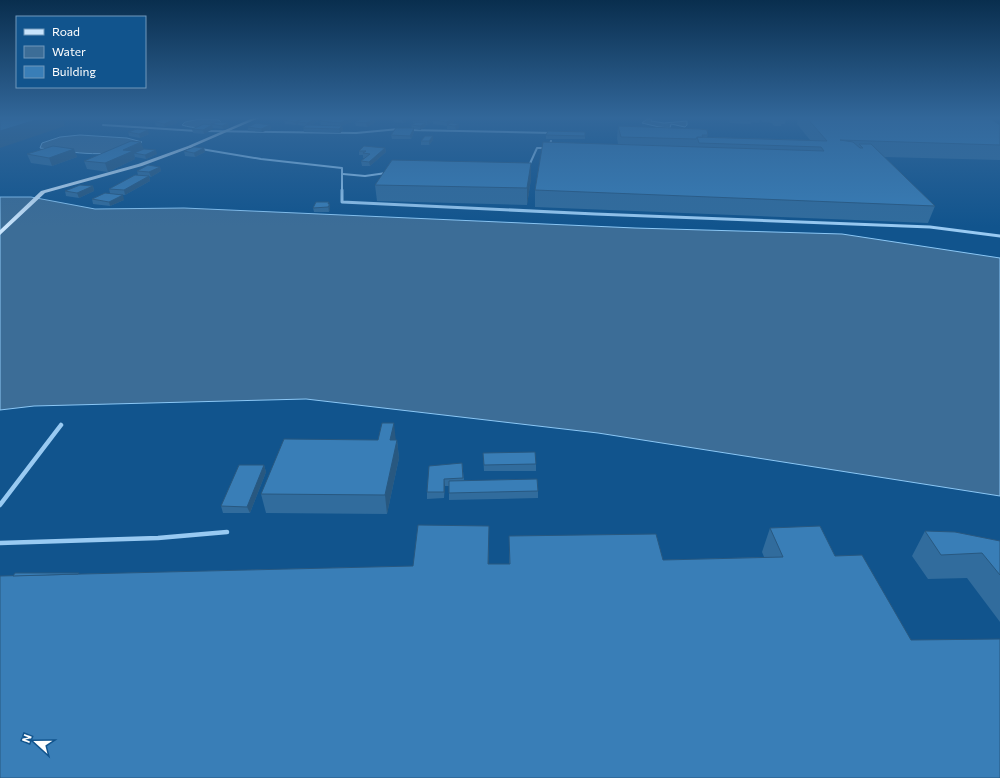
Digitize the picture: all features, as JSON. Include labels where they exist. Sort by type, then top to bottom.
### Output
[{"type":"main road","points":[[0,233],[43,192],[126,169],[168,154]]},
{"type":"street","points":[[232,154],[260,159],[342,168],[344,179],[341,190],[342,202],[595,214],[930,227],[1000,236]]},
{"type":"street","points":[[527,171],[534,154]]},
{"type":"street","points":[[343,174],[365,176],[388,173]]},
{"type":"street","points":[[0,504],[62,425]]},
{"type":"street","points":[[0,543],[151,538],[227,532]]},
{"type":"water","points":[[0,197],[31,197],[95,209],[184,208],[635,228],[842,234],[1000,258],[1000,496],[598,433],[306,399],[34,406],[0,410]]},
{"type":"building","points":[[29,154],[59,154],[49,158]]},
{"type":"building","points":[[100,154],[125,154],[105,163],[84,161]]},
{"type":"building","points":[[370,154],[378,154],[369,162],[361,161]]},
{"type":"building","points":[[541,154],[882,154],[935,206],[535,190]]},
{"type":"building","points":[[392,160],[531,163],[527,188],[375,185]]},
{"type":"building","points":[[148,165],[160,167],[149,172],[137,171]]},
{"type":"building","points":[[135,175],[149,176],[124,190],[109,189]]},
{"type":"building","points":[[80,185],[93,186],[77,193],[65,191]]},
{"type":"building","points":[[105,193],[123,195],[109,202],[92,199]]},
{"type":"building","points":[[316,202],[329,202],[328,204],[330,204],[328,207],[313,208]]},
{"type":"building","points":[[382,423],[394,423],[390,440],[397,440],[385,495],[261,494],[284,439],[378,440]]},
{"type":"building","points":[[535,452],[536,464],[484,465],[483,453]]},
{"type":"building","points":[[462,463],[463,478],[444,479],[444,492],[427,492],[429,466]]},
{"type":"building","points":[[239,465],[264,465],[247,507],[221,506]]},
{"type":"building","points":[[537,479],[538,491],[449,493],[449,481]]},
{"type":"building","points":[[418,525],[489,526],[488,564],[510,564],[509,536],[656,534],[663,560],[783,557],[770,528],[820,526],[835,556],[862,555],[911,640],[1000,639],[1000,778],[0,778],[0,576],[413,566]]},
{"type":"building","points":[[925,531],[955,532],[1000,541],[1000,575],[982,553],[941,555]]},
{"type":"building","points":[[15,573],[79,573],[13,576]]}]
